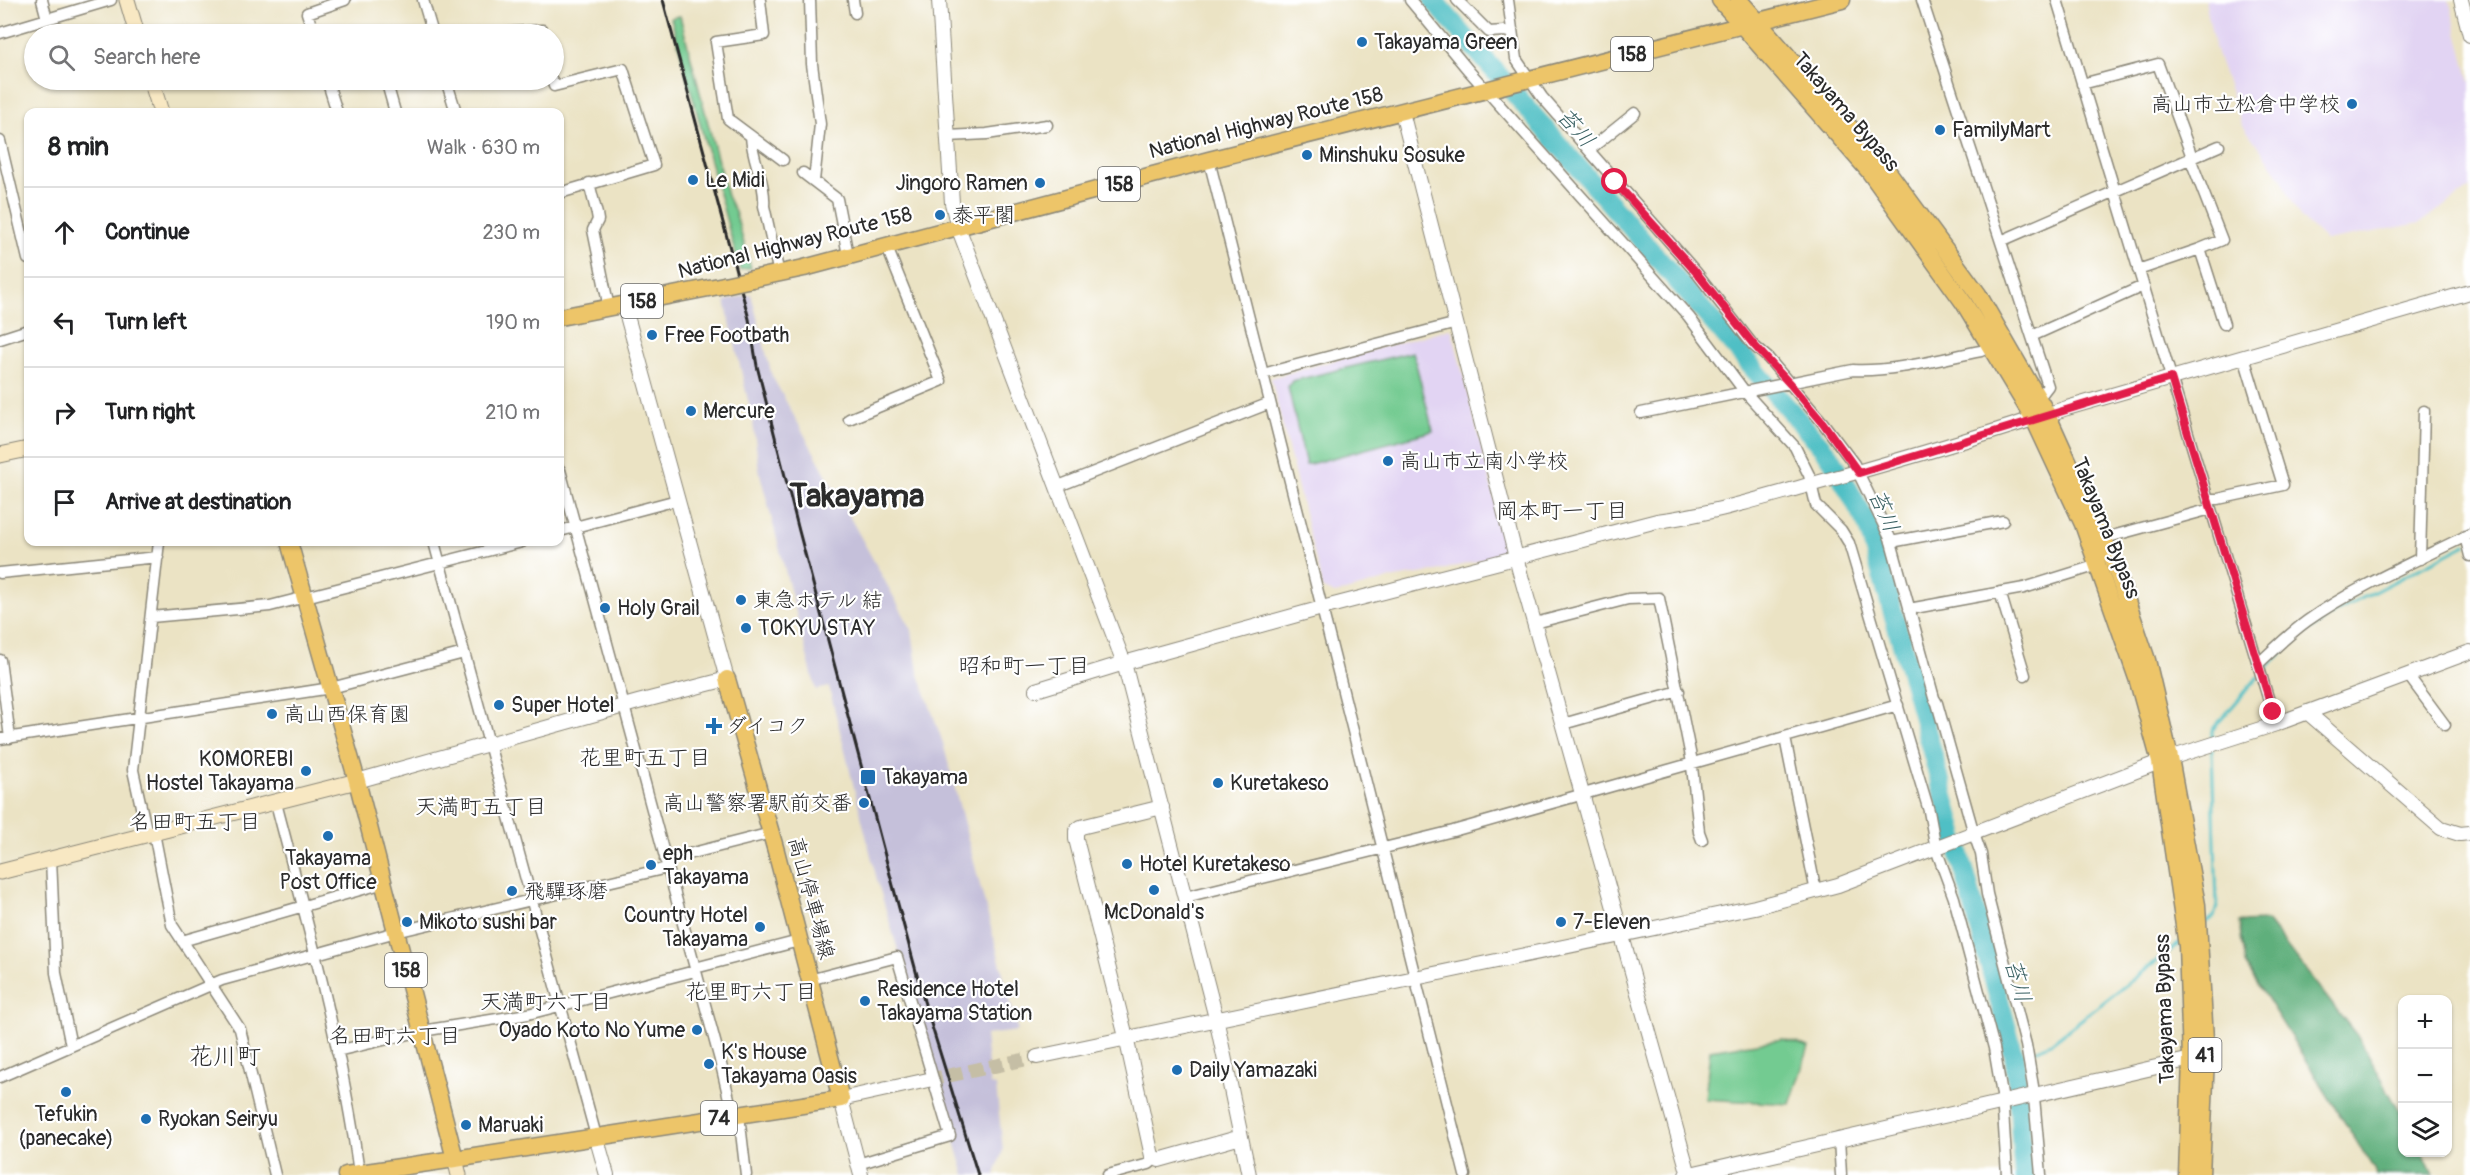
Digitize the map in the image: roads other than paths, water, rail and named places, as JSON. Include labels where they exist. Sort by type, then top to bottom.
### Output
[{"type":"main road","points":[[127,0],[134,24]]},
{"type":"main road","name":"Takayama Bypass","points":[[1719,0],[1748,22],[1887,170],[1978,294],[2038,399],[2041,417],[2098,566],[2165,760]]},
{"type":"main road","name":"Takayama Bypass","points":[[1739,0],[1748,22],[1869,171],[1964,303],[2041,417],[2114,560],[2147,660],[2192,933],[2201,1175]]},
{"type":"main road","name":"National Highway Route 158","points":[[564,316],[779,274],[1209,160],[1842,0]]},
{"type":"main road","points":[[154,90],[160,108]]},
{"type":"main road","points":[[0,455],[24,450]]},
{"type":"main road","name":"158","points":[[290,546],[357,781],[457,1167]]},
{"type":"main road","name":"高山停車場線","points":[[727,680],[771,833],[841,1099]]},
{"type":"main road","points":[[0,872],[357,781]]},
{"type":"main road","name":"Takayama Bypass","points":[[2187,1175],[2198,1058]]},
{"type":"main road","name":"74","points":[[457,1167],[596,1136],[841,1099]]},
{"type":"main road","points":[[352,1174],[457,1167]]},
{"type":"street","points":[[42,0],[47,19]]},
{"type":"street","points":[[30,24],[111,0]]},
{"type":"street","points":[[311,24],[308,13],[345,0]]},
{"type":"street","points":[[423,0],[430,24]]},
{"type":"street","points":[[760,0],[764,35],[716,42],[728,119],[783,160]]},
{"type":"street","points":[[810,0],[812,64],[820,124],[814,181]]},
{"type":"street","points":[[853,0],[855,13]]},
{"type":"street","points":[[939,0],[952,203],[957,227],[1124,663],[1216,1018],[1249,1175]]},
{"type":"street","points":[[1410,0],[1689,317],[1795,447],[1815,484],[1816,505],[1841,530],[1849,543],[1954,898],[1994,1048],[2003,1102],[2007,1175]]},
{"type":"street","points":[[1457,0],[1489,32],[1512,33]]},
{"type":"street","points":[[1508,0],[1516,59],[1527,80],[1696,272],[1754,345],[1823,423],[1879,511],[1891,542],[1971,835],[1981,854],[1987,894],[2029,1060],[2041,1175]]},
{"type":"street","points":[[1922,0],[2048,386],[2038,399]]},
{"type":"street","points":[[2057,0],[2276,724]]},
{"type":"street","points":[[2461,0],[2470,35]]},
{"type":"street","points":[[0,33],[24,26]]},
{"type":"street","points":[[2082,84],[2158,64],[2222,240],[2138,270]]},
{"type":"street","points":[[564,84],[623,69],[654,165],[564,192]]},
{"type":"street","points":[[330,90],[336,108]]},
{"type":"street","points":[[389,90],[394,108]]},
{"type":"street","points":[[449,90],[455,108]]},
{"type":"street","points":[[1402,112],[1517,558],[1688,1175],[1839,1138],[2198,1058]]},
{"type":"street","points":[[1588,150],[1635,113]]},
{"type":"street","points":[[948,136],[987,134],[1047,125]]},
{"type":"street","points":[[751,136],[752,152],[779,274]]},
{"type":"street","points":[[0,141],[24,242]]},
{"type":"street","points":[[2001,241],[2219,146]]},
{"type":"street","points":[[1209,160],[1465,1175]]},
{"type":"street","points":[[803,173],[837,199],[848,255]]},
{"type":"street","points":[[357,781],[623,706],[727,680],[677,500],[593,230],[598,220],[589,183]]},
{"type":"street","points":[[849,419],[940,381],[886,245]]},
{"type":"street","points":[[2200,249],[2224,324]]},
{"type":"street","points":[[2032,336],[2143,286]]},
{"type":"street","points":[[1036,690],[1322,608],[1657,520],[1700,515],[1734,507],[2470,292]]},
{"type":"street","points":[[1263,374],[1457,322]]},
{"type":"street","points":[[0,339],[24,331]]},
{"type":"street","points":[[1641,413],[1853,370],[1872,371],[1910,365],[1981,351],[1991,346]]},
{"type":"street","points":[[2112,536],[2218,499],[2283,485],[2244,357]]},
{"type":"street","points":[[1056,487],[1270,403]]},
{"type":"street","points":[[2420,559],[2424,411]]},
{"type":"street","points":[[564,485],[736,1115],[746,1175]]},
{"type":"street","points":[[564,530],[677,500]]},
{"type":"street","points":[[1891,542],[2003,521]]},
{"type":"street","points":[[2259,665],[2286,636],[2309,619],[2420,559],[2468,542]]},
{"type":"street","points":[[159,546],[133,770],[172,925],[240,1029],[275,1175]]},
{"type":"street","points":[[435,546],[607,1175]]},
{"type":"street","points":[[151,617],[270,606],[506,546]]},
{"type":"street","points":[[0,573],[158,557]]},
{"type":"street","points":[[1909,609],[2045,582],[2098,566]]},
{"type":"street","points":[[2000,592],[2025,675]]},
{"type":"street","points":[[1535,623],[1628,599],[1659,598],[1692,764],[1699,832],[1702,840]]},
{"type":"street","points":[[1037,1056],[1816,892],[1939,848],[2165,760],[2276,724],[2470,652]]},
{"type":"street","points":[[0,660],[5,739],[332,688],[464,653]]},
{"type":"street","points":[[2408,675],[2445,725]]},
{"type":"street","points":[[1563,724],[1679,691]]},
{"type":"street","points":[[1185,897],[1383,849],[1898,705]]},
{"type":"street","points":[[2307,712],[2441,828],[2460,834],[2470,832]]},
{"type":"street","points":[[1785,738],[1816,892]]},
{"type":"street","points":[[276,802],[351,1112],[352,1174]]},
{"type":"street","points":[[1155,1159],[1151,1151],[1126,1036],[1076,839],[1076,831],[1081,827],[1162,807]]},
{"type":"street","points":[[0,1077],[211,985],[314,953],[533,900],[771,833]]},
{"type":"street","points":[[51,859],[56,972],[71,1046]]},
{"type":"street","points":[[182,941],[384,884]]},
{"type":"street","points":[[337,1051],[422,1031],[528,1014],[799,941]]},
{"type":"street","points":[[809,980],[897,957],[950,1137],[859,1169],[841,1099],[928,1080]]},
{"type":"street","points":[[1108,1175],[1149,1164],[1155,1159],[1241,1137]]},
{"type":"street","points":[[1839,1138],[1840,1175]]},
{"type":"waterway","name":"苔川","points":[[1433,0],[1832,459],[1867,524],[1914,685],[2014,1055],[2024,1175]]},
{"type":"waterway","points":[[2264,670],[2295,640],[2334,613],[2466,544]]},
{"type":"waterway","points":[[2212,740],[2212,730],[2258,677]]},
{"type":"waterway","points":[[2204,924],[2214,917],[2217,906],[2212,750]]},
{"type":"waterway","points":[[2031,1052],[2051,1043],[2180,943]]},
{"type":"waterway","points":[[2014,1055],[2025,1053]]},
{"type":"tunnel","points":[[928,1080],[1037,1057]]},
{"type":"railway","points":[[663,0],[749,319],[757,366],[892,882],[924,1001],[978,1175]]},
{"type":"place","name":"Takayama Green","points":[[1362,42]]},
{"type":"place","name":"高山市立松倉中学校","points":[[2352,104]]},
{"type":"place","name":"FamilyMart","points":[[1940,130]]},
{"type":"place","name":"Minshuku Sosuke","points":[[1307,155]]},
{"type":"place","name":"Le Midi","points":[[693,180]]},
{"type":"place","name":"Jingoro Ramen","points":[[1040,183]]},
{"type":"place","name":"泰平閣","points":[[940,215]]},
{"type":"place","name":"Free Footbath","points":[[652,335]]},
{"type":"place","name":"Mercure","points":[[691,411]]},
{"type":"place","name":"高山市立南小学校","points":[[1388,461]]},
{"type":"place","name":"東急ホテル 結","points":[[741,600]]},
{"type":"place","name":"Holy Grail","points":[[605,608]]},
{"type":"place","name":"TOKYU STAY","points":[[746,628]]},
{"type":"place","name":"Super Hotel","points":[[499,705]]},
{"type":"place","name":"高山西保育園","points":[[272,714]]},
{"type":"place","name":"ダイコク","points":[[714,726]]},
{"type":"place","name":"KOMOREBI Hostel Takayama","points":[[306,771]]},
{"type":"place","name":"Takayama","points":[[868,777]]},
{"type":"place","name":"Kuretakeso","points":[[1218,783]]},
{"type":"place","name":"高山警察署駅前交番","points":[[864,803]]},
{"type":"place","name":"Takayama Post Office","points":[[328,836]]},
{"type":"place","name":"Hotel Kuretakeso","points":[[1127,864]]},
{"type":"place","name":"eph Takayama","points":[[651,865]]},
{"type":"place","name":"McDonald's","points":[[1154,890]]},
{"type":"place","name":"飛驒琢磨","points":[[512,891]]},
{"type":"place","name":"Mikoto sushi bar","points":[[407,922]]},
{"type":"place","name":"7-Eleven","points":[[1561,922]]},
{"type":"place","name":"Country Hotel Takayama","points":[[760,927]]},
{"type":"place","name":"Residence Hotel Takayama Station","points":[[865,1001]]},
{"type":"place","name":"Oyado Koto No Yume","points":[[697,1030]]},
{"type":"place","name":"K's House Takayama Oasis","points":[[709,1064]]},
{"type":"place","name":"Daily Yamazaki","points":[[1177,1070]]},
{"type":"place","name":"Tefukin (panecake)","points":[[66,1092]]},
{"type":"place","name":"Ryokan Seiryu","points":[[146,1119]]},
{"type":"place","name":"Maruaki","points":[[466,1125]]},
{"type":"district","name":"Takayama","points":[[857,496]]},
{"type":"district","name":"岡本町一丁目","points":[[1562,511]]},
{"type":"district","name":"昭和町一丁目","points":[[1024,666]]},
{"type":"district","name":"花里町五丁目","points":[[645,758]]},
{"type":"district","name":"天満町五丁目","points":[[481,807]]},
{"type":"district","name":"名田町五丁目","points":[[195,822]]},
{"type":"district","name":"花里町六丁目","points":[[751,992]]},
{"type":"district","name":"天満町六丁目","points":[[546,1002]]},
{"type":"district","name":"名田町六丁目","points":[[395,1036]]},
{"type":"district","name":"花川町","points":[[225,1056]]}]
